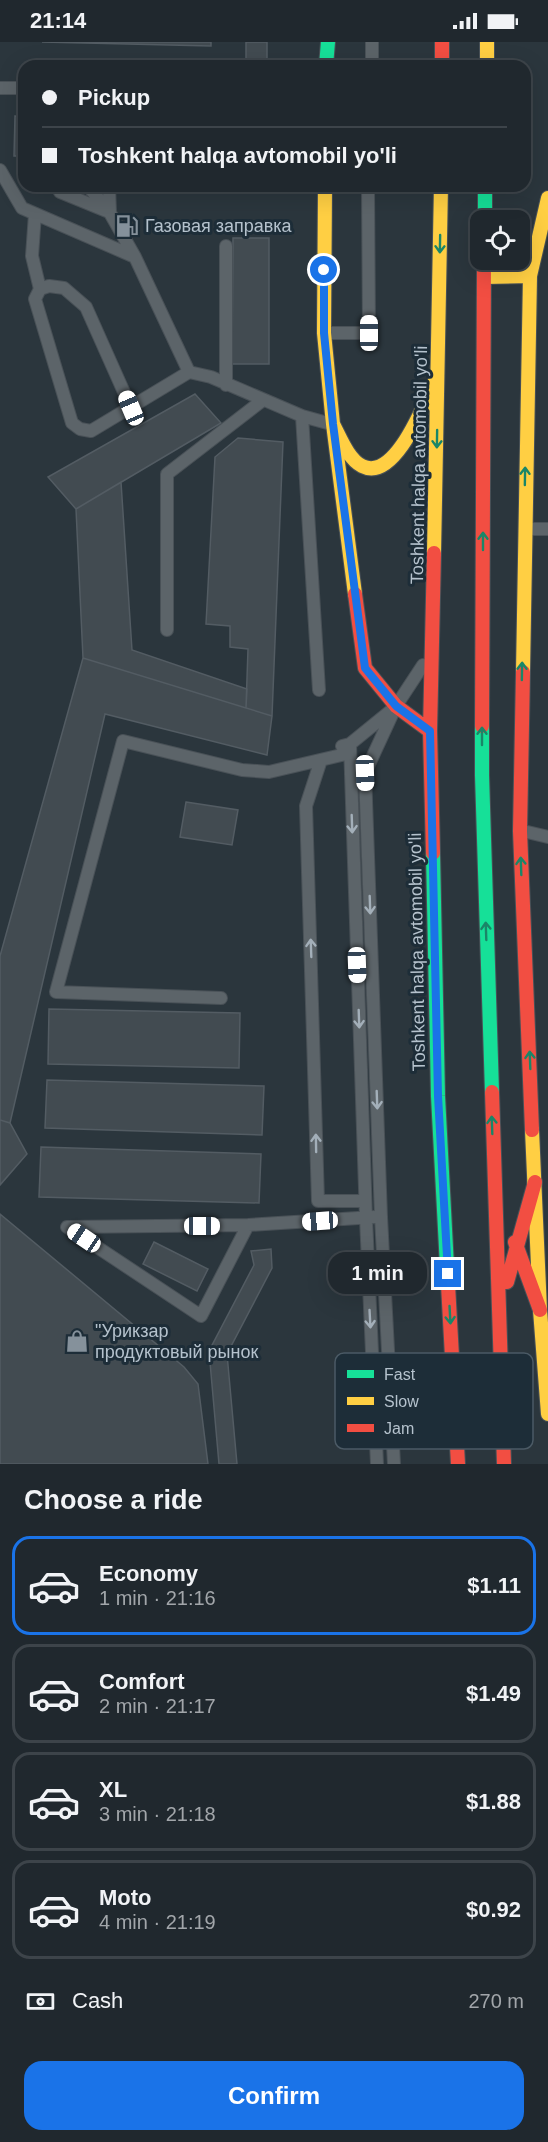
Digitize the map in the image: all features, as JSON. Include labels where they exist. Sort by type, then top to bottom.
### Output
[{"type":"main road","points":[[326,60],[328,42]]},
{"type":"main road","points":[[442,42],[442,60]]},
{"type":"main road","points":[[487,42],[487,60]]},
{"type":"main road","points":[[325,192],[324,333],[333,424],[365,668],[396,706],[430,731]]},
{"type":"main road","name":"Toshkent halqa avtomobil yo'li","points":[[441,192],[430,731],[438,1096],[452,1353]]},
{"type":"main road","points":[[485,192],[485,210]]},
{"type":"main road","points":[[548,198],[545,223],[530,276],[520,831],[540,1310],[548,1414]]},
{"type":"main road","points":[[484,270],[482,775],[500,1353]]},
{"type":"main road","points":[[484,277],[530,276]]},
{"type":"main road","points":[[333,424],[357,462],[368,467],[379,467],[389,462],[400,446],[439,374]]},
{"type":"main road","points":[[498,1313],[535,1182]]},
{"type":"main road","points":[[494,1184],[540,1310]]},
{"type":"main road","name":"Toshkent halqa avtomobil yo'li","points":[[457,1449],[458,1464]]},
{"type":"main road","points":[[503,1449],[504,1464]]},
{"type":"lane","points":[[372,42],[372,60]]},
{"type":"lane","points":[[0,88],[18,88]]},
{"type":"lane","points":[[0,170],[22,208],[135,257]]},
{"type":"lane","points":[[60,192],[110,213]]},
{"type":"lane","points":[[93,192],[110,213],[135,257],[189,372]]},
{"type":"lane","points":[[110,192],[110,213]]},
{"type":"lane","points":[[324,333],[369,333],[368,192]]},
{"type":"lane","points":[[35,214],[32,255],[40,289],[35,299],[72,423],[80,429],[92,431],[189,372],[211,377],[302,416],[333,424]]},
{"type":"lane","points":[[226,246],[226,385]]},
{"type":"lane","points":[[40,289],[50,286],[64,288],[86,307],[131,408]]},
{"type":"lane","points":[[167,630],[167,474],[263,400]]},
{"type":"lane","points":[[302,416],[319,690]]},
{"type":"lane","points":[[524,528],[548,529]]},
{"type":"lane","points":[[388,1353],[365,773],[396,706],[432,652]]},
{"type":"lane","points":[[221,998],[56,992],[123,741],[242,770],[269,772],[321,760],[350,749],[396,706]]},
{"type":"lane","points":[[242,770],[350,749]]},
{"type":"lane","points":[[350,749],[372,1353]]},
{"type":"lane","points":[[321,760],[306,806],[318,1201],[365,1201]]},
{"type":"lane","points":[[520,831],[548,837]]},
{"type":"lane","points":[[248,1225],[201,1316],[67,1227],[248,1225],[381,1216]]},
{"type":"lane","points":[[376,1449],[377,1464]]},
{"type":"lane","points":[[393,1449],[394,1464]]},
{"type":"building","points":[[42,42],[211,42],[211,46]]},
{"type":"building","points":[[246,42],[267,42],[267,60],[246,60]]},
{"type":"building","points":[[15,116],[18,116],[18,156],[14,156]]},
{"type":"building","points":[[233,238],[269,238],[269,364],[232,364]]},
{"type":"building","points":[[195,394],[221,423],[76,509],[48,477]]},
{"type":"building","points":[[238,438],[283,442],[272,716],[246,708],[248,649],[230,647],[230,626],[206,624],[215,457]]},
{"type":"building","points":[[121,482],[132,650],[247,689],[246,708],[83,658],[76,509]]},
{"type":"building","points":[[83,658],[272,716],[267,755],[105,714],[10,1123],[0,1120],[0,956]]},
{"type":"building","points":[[186,802],[238,810],[232,845],[180,837]]},
{"type":"building","points":[[49,1009],[240,1013],[239,1068],[48,1064]]},
{"type":"building","points":[[47,1080],[264,1086],[262,1135],[45,1128]]},
{"type":"building","points":[[0,1120],[10,1123],[27,1154],[0,1185]]},
{"type":"building","points":[[41,1147],[261,1154],[259,1203],[39,1197]]},
{"type":"building","name":"\"Урикзар продуктовый рынок","points":[[0,1214],[184,1367],[198,1384],[208,1464],[0,1464]]},
{"type":"building","points":[[154,1242],[208,1269],[197,1291],[143,1264]]},
{"type":"building","points":[[271,1249],[272,1268],[227,1354],[237,1464],[219,1464],[209,1351],[254,1265],[251,1251]]},
{"type":"traffic: fast","points":[[326,60],[328,42]]},
{"type":"traffic: fast","points":[[485,192],[485,210]]},
{"type":"traffic: fast","points":[[482,726],[492,1092]]},
{"type":"traffic: fast","points":[[433,853],[438,1096],[447,1267]]},
{"type":"traffic: slow","points":[[487,42],[487,60]]},
{"type":"traffic: slow","points":[[325,192],[324,333],[355,594]]},
{"type":"traffic: slow","points":[[434,553],[441,192]]},
{"type":"traffic: slow","points":[[523,672],[530,276],[548,198]]},
{"type":"traffic: slow","points":[[484,277],[530,276]]},
{"type":"traffic: slow","points":[[333,424],[345,447],[357,463],[374,468],[386,463],[407,438],[435,381]]},
{"type":"traffic: slow","points":[[532,1130],[540,1310],[548,1414]]},
{"type":"traffic: jam","points":[[442,42],[442,60]]},
{"type":"traffic: jam","points":[[482,726],[484,270]]},
{"type":"traffic: jam","points":[[433,853],[430,731],[434,553]]},
{"type":"traffic: jam","points":[[355,594],[365,668],[396,706],[430,731]]},
{"type":"traffic: jam","points":[[523,672],[520,831],[532,1130]]},
{"type":"traffic: jam","points":[[492,1092],[500,1353]]},
{"type":"traffic: jam","points":[[507,1282],[535,1182]]},
{"type":"traffic: jam","points":[[515,1242],[540,1310]]},
{"type":"traffic: jam","points":[[447,1267],[452,1353]]},
{"type":"traffic: jam","points":[[457,1449],[458,1464]]},
{"type":"traffic: jam","points":[[504,1449],[504,1464]]},
{"type":"place","name":"Газовая заправка","points":[[127,226]]},
{"type":"place","name":"\"Урикзар продуктовый рынок","points":[[77,1341]]},
{"type":"route","points":[[324,270],[324,333],[333,424],[365,668],[396,706],[430,731],[438,1096],[448,1274]]}]
